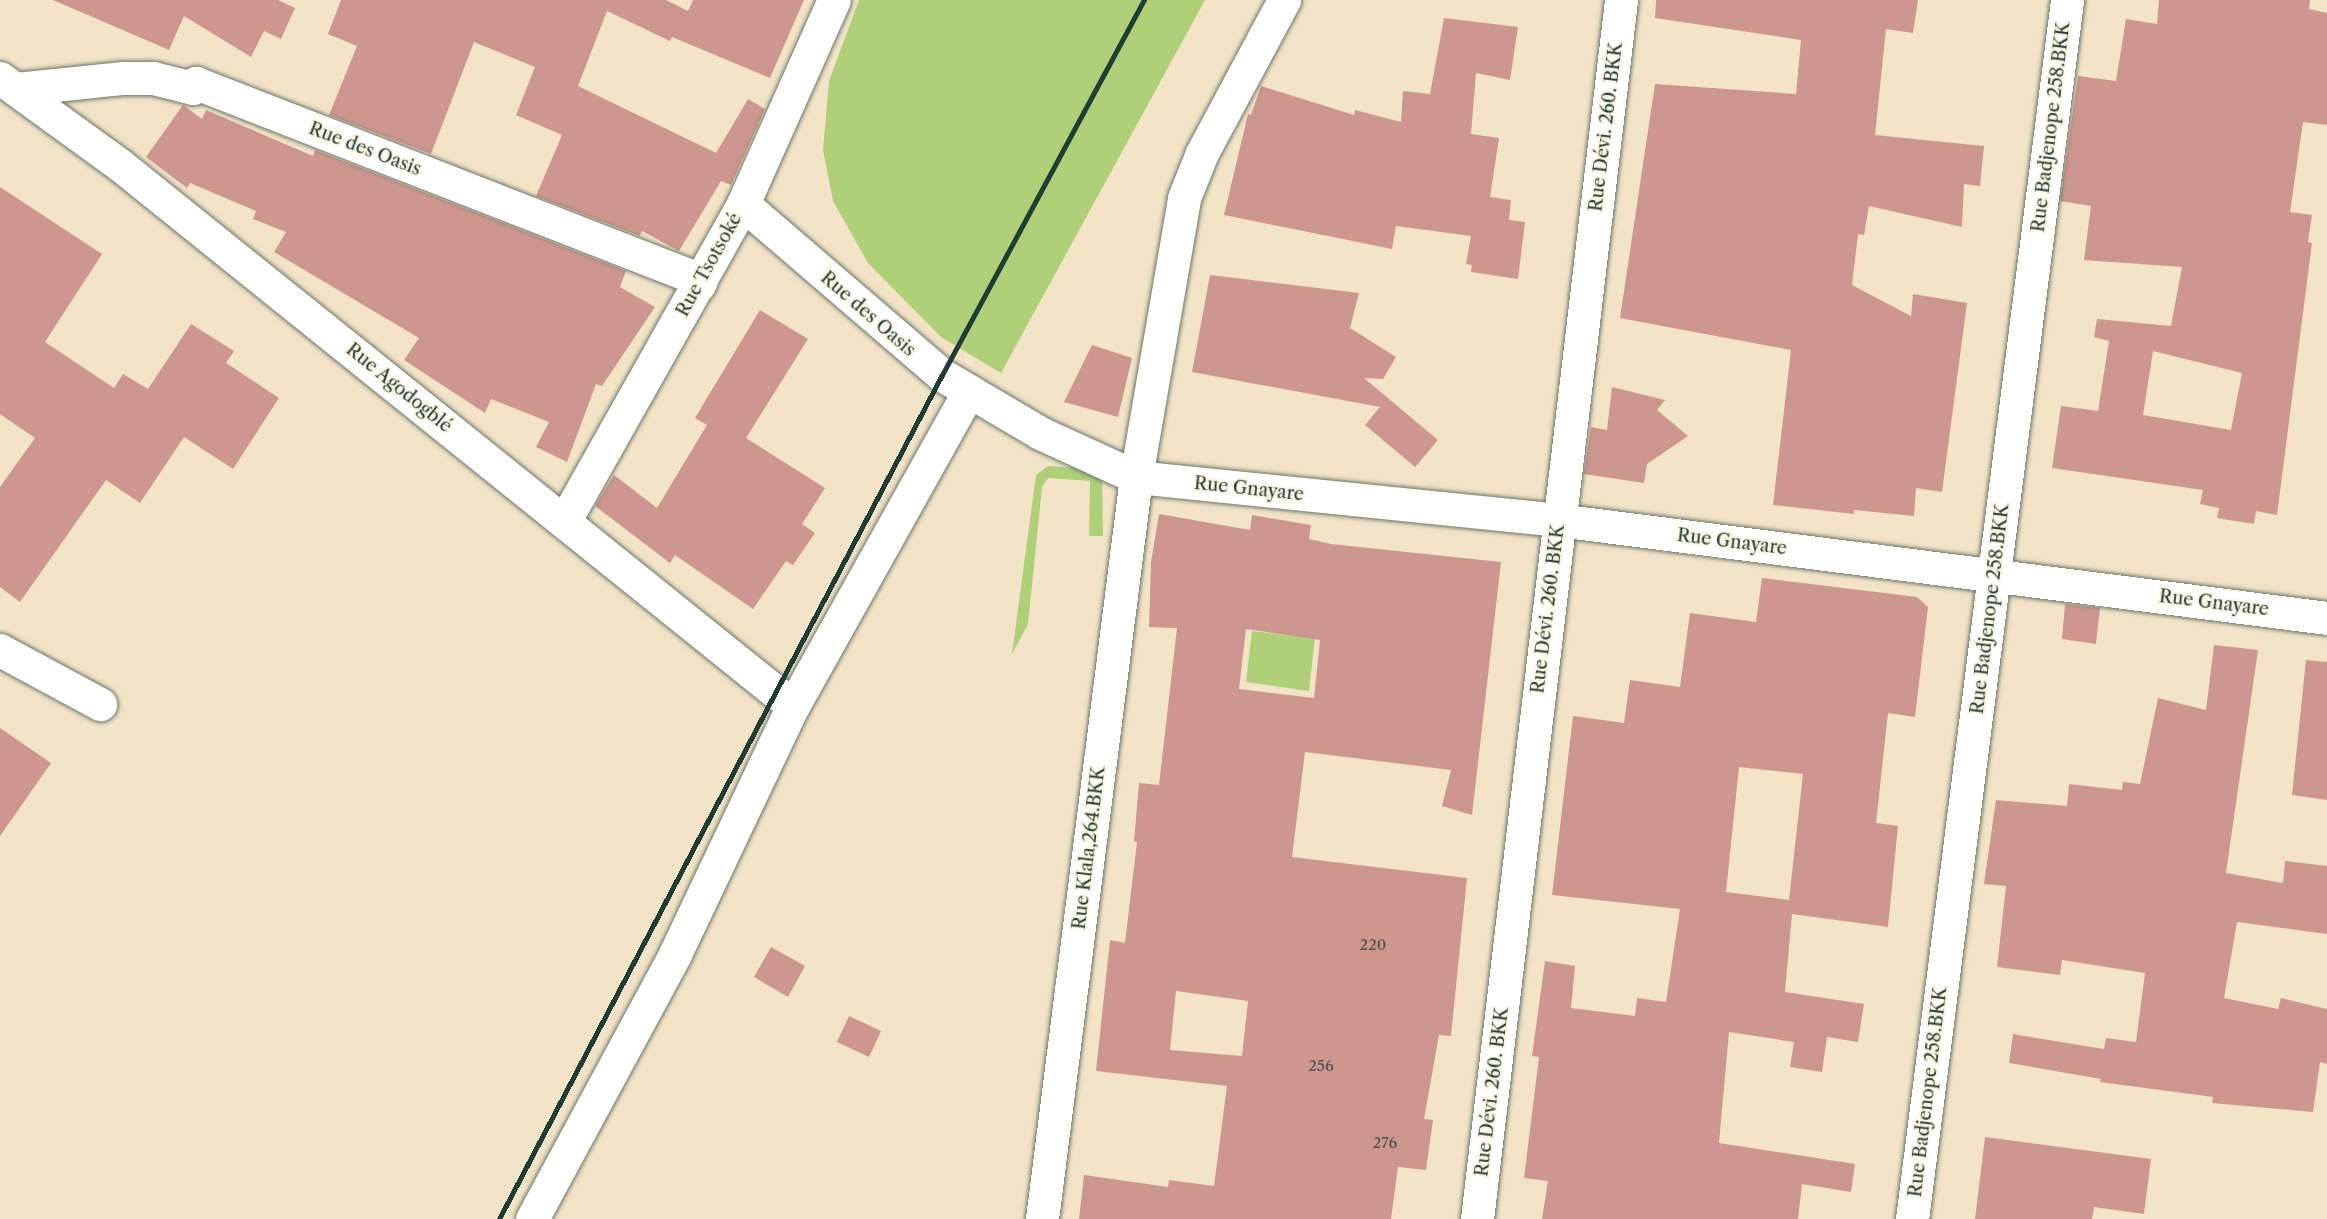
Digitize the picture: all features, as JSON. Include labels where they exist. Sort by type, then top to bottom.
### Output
[{"type":"street","name":"Rue Tsotsoké","points":[[565,520],[743,204],[834,0]]},
{"type":"street","name":"Rue Klala,264.BKK","points":[[1042,1219],[1136,477],[1184,198],[1202,153],[1284,0]]},
{"type":"street","name":"Rue Dévi. 260. BKK","points":[[1477,1219],[1621,0]]},
{"type":"street","name":"Rue Badjenope 258.BKK","points":[[1912,1219],[2067,0]]},
{"type":"street","name":"Rue des Oasis","points":[[8,84],[123,78],[153,78],[193,88],[195,83],[701,280],[699,285]]},
{"type":"street","name":"Rue Agodogblé","points":[[8,84],[120,165],[565,520],[793,706]]},
{"type":"street","name":"Rue des Oasis","points":[[743,204],[902,345],[969,391],[1040,433]]},
{"type":"street","points":[[532,1219],[675,954],[793,706],[969,391]]},
{"type":"street","name":"Rue Gnayare","points":[[1040,433],[1136,477],[1558,520],[2327,618]]},
{"type":"street","points":[[0,650],[100,704]]},
{"type":"green space","points":[[859,0],[1205,0],[1001,373],[941,337],[868,263],[833,201],[823,150],[829,81]]},
{"type":"green space","points":[[1048,466],[1102,470],[1103,536],[1089,536],[1090,481],[1048,478],[1042,487],[1028,624],[1012,654],[1036,475]]},
{"type":"green space","points":[[1252,631],[1315,638],[1309,691],[1246,682]]},
{"type":"building","points":[[53,0],[278,0],[295,8],[281,39],[264,31],[251,57],[184,16],[169,50]]},
{"type":"building","points":[[341,0],[666,0],[688,11],[693,0],[804,0],[770,78],[672,37],[670,41],[607,11],[578,86],[716,153],[748,99],[765,109],[731,185],[721,181],[679,251],[642,231],[640,236],[536,196],[562,135],[516,115],[535,67],[474,42],[431,154],[329,115],[357,46],[328,34]]},
{"type":"building","points":[[1656,0],[1918,0],[1913,33],[1886,29],[1875,135],[1984,146],[1980,186],[1964,184],[1962,227],[1869,206],[1864,235],[1858,234],[1852,285],[1911,316],[1913,294],[1967,303],[1942,492],[1916,488],[1914,516],[1854,510],[1854,514],[1773,505],[1791,350],[1620,318],[1655,84],[1796,94],[1801,40],[1655,18]]},
{"type":"building","points":[[2159,0],[2310,0],[2309,9],[2327,13],[2327,125],[2303,122],[2290,212],[2312,215],[2308,242],[2312,243],[2277,515],[2256,511],[2254,524],[2217,518],[2219,508],[2200,504],[2203,490],[2052,468],[2061,406],[2098,411],[2109,341],[2094,337],[2097,319],[2171,326],[2182,267],[2084,260],[2091,206],[2060,201],[2078,76],[2116,81],[2126,19],[2157,24]],"holes":[[[2153,351],[2242,373],[2231,430],[2143,415]]]},
{"type":"building","points":[[1444,18],[1518,27],[1510,80],[1476,73],[1471,134],[1499,138],[1490,197],[1511,200],[1509,220],[1525,222],[1518,279],[1471,272],[1472,265],[1466,264],[1471,236],[1396,226],[1392,249],[1224,215],[1248,114],[1251,115],[1261,86],[1354,115],[1355,110],[1401,122],[1403,91],[1430,94]]},
{"type":"building","points":[[183,105],[202,119],[206,110],[313,156],[315,150],[626,271],[620,287],[655,307],[602,386],[596,384],[567,462],[536,447],[549,422],[491,399],[485,413],[404,360],[419,338],[274,252],[286,232],[253,219],[256,211],[190,183],[187,188],[146,157]]},
{"type":"building","points":[[0,187],[102,254],[45,342],[114,388],[123,374],[148,389],[191,324],[234,351],[226,363],[279,398],[233,469],[184,437],[140,503],[106,480],[20,602],[0,587],[0,487],[35,438],[0,414]]},
{"type":"building","points":[[1210,275],[1359,293],[1350,328],[1396,357],[1383,379],[1364,378],[1438,440],[1415,467],[1365,425],[1380,407],[1192,372]]},
{"type":"building","points":[[760,310],[808,339],[746,438],[825,488],[802,524],[815,533],[793,565],[786,561],[753,609],[675,555],[670,563],[595,506],[614,475],[657,508],[707,425],[695,418]]},
{"type":"building","points":[[1092,345],[1132,358],[1118,417],[1064,402]]},
{"type":"building","points":[[1612,387],[1665,400],[1657,410],[1688,436],[1647,464],[1644,483],[1584,474],[1591,427],[1607,430]]},
{"type":"building","points":[[1159,514],[1250,530],[1252,515],[1311,525],[1309,539],[1331,544],[1501,562],[1472,815],[1442,806],[1451,770],[1305,752],[1292,857],[1467,878],[1451,1036],[1439,1035],[1424,1119],[1433,1120],[1426,1170],[1398,1167],[1391,1219],[1079,1219],[1084,1175],[1168,1187],[1169,1180],[1214,1186],[1227,1086],[1096,1071],[1110,940],[1125,943],[1137,842],[1134,841],[1139,783],[1159,785],[1177,628],[1149,627],[1151,562]],"holes":[[[1246,629],[1320,640],[1314,698],[1239,689]],[[1176,991],[1248,1001],[1242,1056],[1170,1050]]]},
{"type":"building","points":[[1762,578],[1917,597],[1928,607],[1915,717],[1888,713],[1876,823],[1898,826],[1888,927],[1792,914],[1785,992],[1864,1004],[1858,1042],[1827,1037],[1822,1072],[1790,1067],[1794,1042],[1729,1032],[1719,1143],[1855,1164],[1851,1192],[1802,1184],[1798,1219],[1542,1219],[1548,1181],[1524,1178],[1539,1057],[1532,1056],[1545,961],[1575,966],[1571,1008],[1635,1016],[1637,998],[1666,1002],[1680,909],[1552,895],[1573,716],[1624,723],[1630,680],[1680,687],[1690,613],[1756,622]],"holes":[[[1739,767],[1803,774],[1789,900],[1726,892]]]},
{"type":"building","points":[[2065,604],[2100,608],[2096,644],[2062,639]]},
{"type":"building","points":[[2214,645],[2258,650],[2226,873],[2283,883],[2285,861],[2327,866],[2327,934],[2237,922],[2224,998],[2278,1009],[2281,998],[2327,1009],[2327,1064],[2320,1062],[2313,1112],[2212,1103],[2213,1097],[2100,1082],[2101,1079],[2009,1063],[2013,1034],[2104,1049],[2106,1038],[2136,1042],[2145,973],[2062,960],[2060,975],[1997,967],[2006,886],[1984,884],[1996,800],[2067,806],[2069,784],[2122,790],[2123,782],[2140,784],[2158,698],[2206,710]]},
{"type":"building","points":[[2306,660],[2327,662],[2327,800],[2292,795]]},
{"type":"building","points":[[0,728],[51,763],[0,836]]},
{"type":"building","points":[[771,947],[805,966],[788,997],[754,977]]},
{"type":"building","points":[[849,1016],[881,1031],[869,1057],[837,1042]]},
{"type":"building","points":[[1985,1137],[2151,1159],[2144,1214],[2094,1207],[2092,1219],[1975,1219]]},
{"type":"railway","points":[[499,1219],[942,375],[1144,0]]}]
